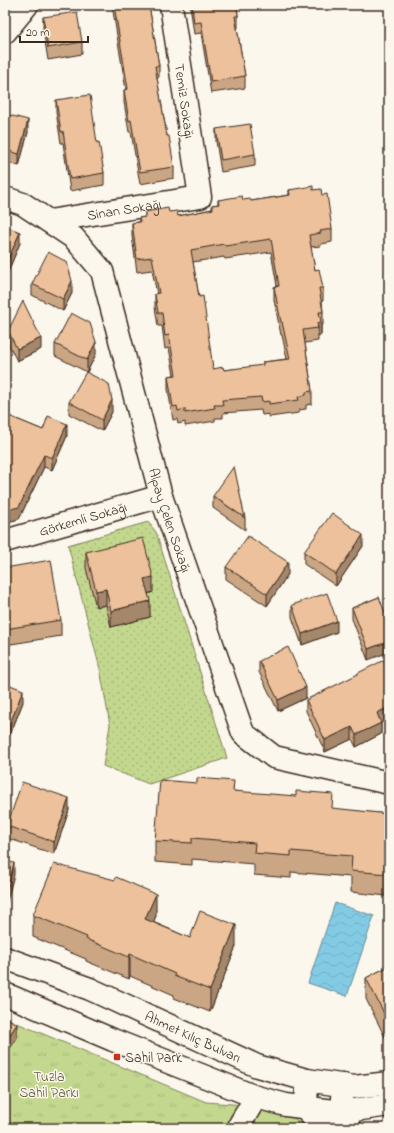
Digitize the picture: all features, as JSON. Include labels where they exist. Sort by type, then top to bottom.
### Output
[{"type":"street","points":[[5,32],[27,5]]},
{"type":"street","name":"Temiz Sokağı","points":[[171,5],[200,197]]},
{"type":"street","name":"Sinan Sokağı","points":[[49,221],[200,197]]},
{"type":"street","name":"Alpay Çelen Sokağı","points":[[5,198],[23,204],[74,238],[102,271],[161,496],[242,733],[274,757],[389,783]]},
{"type":"street","name":"Görkemli Sokağı","points":[[5,541],[161,496]]},
{"type":"street","name":"Ahmet Kılıç Bulvarı","points":[[5,958],[90,989],[257,1066],[307,1080],[354,1087],[389,1084]]},
{"type":"street","name":"Ahmet Kılıç Bulvarı","points":[[5,994],[113,1040],[256,1097],[286,1105],[306,1108],[346,1120],[389,1105]]},
{"type":"street","points":[[307,1080],[306,1108],[321,1128]]},
{"type":"street","points":[[344,1085],[346,1120]]},
{"type":"street","points":[[240,1124],[256,1097]]},
{"type":"green space","points":[[148,522],[156,532],[227,758],[149,784],[103,766],[110,725],[100,669],[68,545]]},
{"type":"green space","name":"Tuzla Sahil Parkı","points":[[5,1018],[206,1102],[270,1107],[289,1114],[306,1128],[5,1128]]},
{"type":"water","points":[[335,903],[374,916],[347,996],[308,983]]},
{"type":"building","points":[[114,5],[149,5],[159,66],[155,66],[174,167],[140,172],[124,90],[128,89]]},
{"type":"building","points":[[192,5],[237,5],[238,16],[235,16],[245,76],[211,82],[201,22],[194,23]]},
{"type":"building","points":[[77,12],[82,42],[48,48],[43,17]]},
{"type":"building","points":[[90,95],[97,143],[99,142],[104,173],[70,179],[63,131],[61,132],[56,100]]},
{"type":"building","points":[[5,114],[28,120],[19,154],[5,150]]},
{"type":"building","points":[[250,124],[255,154],[221,160],[216,129]]},
{"type":"building","points":[[313,186],[313,190],[321,189],[322,195],[327,194],[332,229],[309,235],[315,270],[319,269],[323,288],[319,288],[323,312],[319,312],[321,322],[317,323],[318,328],[303,330],[312,391],[306,392],[306,395],[298,397],[299,400],[269,404],[269,401],[262,402],[261,397],[222,400],[223,405],[214,405],[215,408],[185,413],[185,409],[178,411],[177,406],[173,407],[168,376],[176,375],[169,335],[165,336],[162,313],[158,313],[155,294],[159,293],[152,257],[137,259],[132,223],[140,222],[139,218],[145,217],[145,212],[168,208],[169,212],[177,211],[178,216],[213,209],[212,205],[219,204],[218,200],[242,196],[243,200],[250,199],[251,201],[290,195],[289,190]],"holes":[[[271,239],[279,286],[274,287],[290,359],[263,362],[263,365],[224,370],[223,367],[213,369],[203,296],[199,297],[191,250],[224,244],[225,246]]]},
{"type":"building","points":[[5,226],[20,232],[7,262],[5,261]]},
{"type":"building","points":[[48,252],[67,262],[72,281],[63,299],[32,284]]},
{"type":"building","points":[[23,301],[41,338],[17,349],[8,331]]},
{"type":"building","points":[[71,313],[90,323],[96,342],[87,360],[55,344]]},
{"type":"building","points":[[86,372],[109,384],[112,400],[102,420],[69,402]]},
{"type":"building","points":[[5,405],[9,416],[43,430],[48,416],[67,424],[52,458],[44,455],[19,507],[7,510],[5,509]]},
{"type":"building","points":[[234,466],[245,518],[213,496]]},
{"type":"building","points":[[332,513],[363,535],[336,574],[304,552]]},
{"type":"building","points":[[248,536],[288,562],[267,594],[226,567]]},
{"type":"building","points":[[143,538],[153,577],[144,579],[150,601],[111,611],[106,589],[96,591],[86,552]]},
{"type":"building","points":[[51,560],[61,620],[5,629],[5,568]]},
{"type":"building","points":[[327,593],[337,621],[302,634],[292,605]]},
{"type":"building","points":[[379,597],[389,623],[389,641],[368,649],[352,608]]},
{"type":"building","points":[[288,647],[306,687],[278,700],[259,661]]},
{"type":"building","points":[[384,660],[389,671],[389,707],[377,713],[381,723],[356,735],[352,727],[325,740],[306,700]]},
{"type":"building","points":[[5,683],[23,690],[10,724],[5,722]]},
{"type":"building","points":[[197,778],[234,781],[233,791],[296,796],[296,791],[333,794],[332,808],[389,814],[389,881],[387,881],[388,874],[351,871],[352,856],[291,851],[291,856],[254,853],[255,843],[192,838],[192,843],[155,841],[160,780],[197,783]]},
{"type":"building","points":[[22,782],[69,798],[54,842],[7,826]]},
{"type":"building","points":[[5,861],[14,863],[5,898]]},
{"type":"building","points":[[54,864],[115,880],[116,877],[156,894],[145,919],[190,938],[200,911],[236,925],[210,990],[174,976],[175,974],[130,954],[129,957],[86,939],[87,937],[33,915]]},
{"type":"building","points":[[389,966],[389,1023],[366,978]]},
{"type":"building","points":[[5,1017],[17,1024],[5,1042]]},
{"type":"place","name":"Sahil Park","points":[[117,1057]]}]
